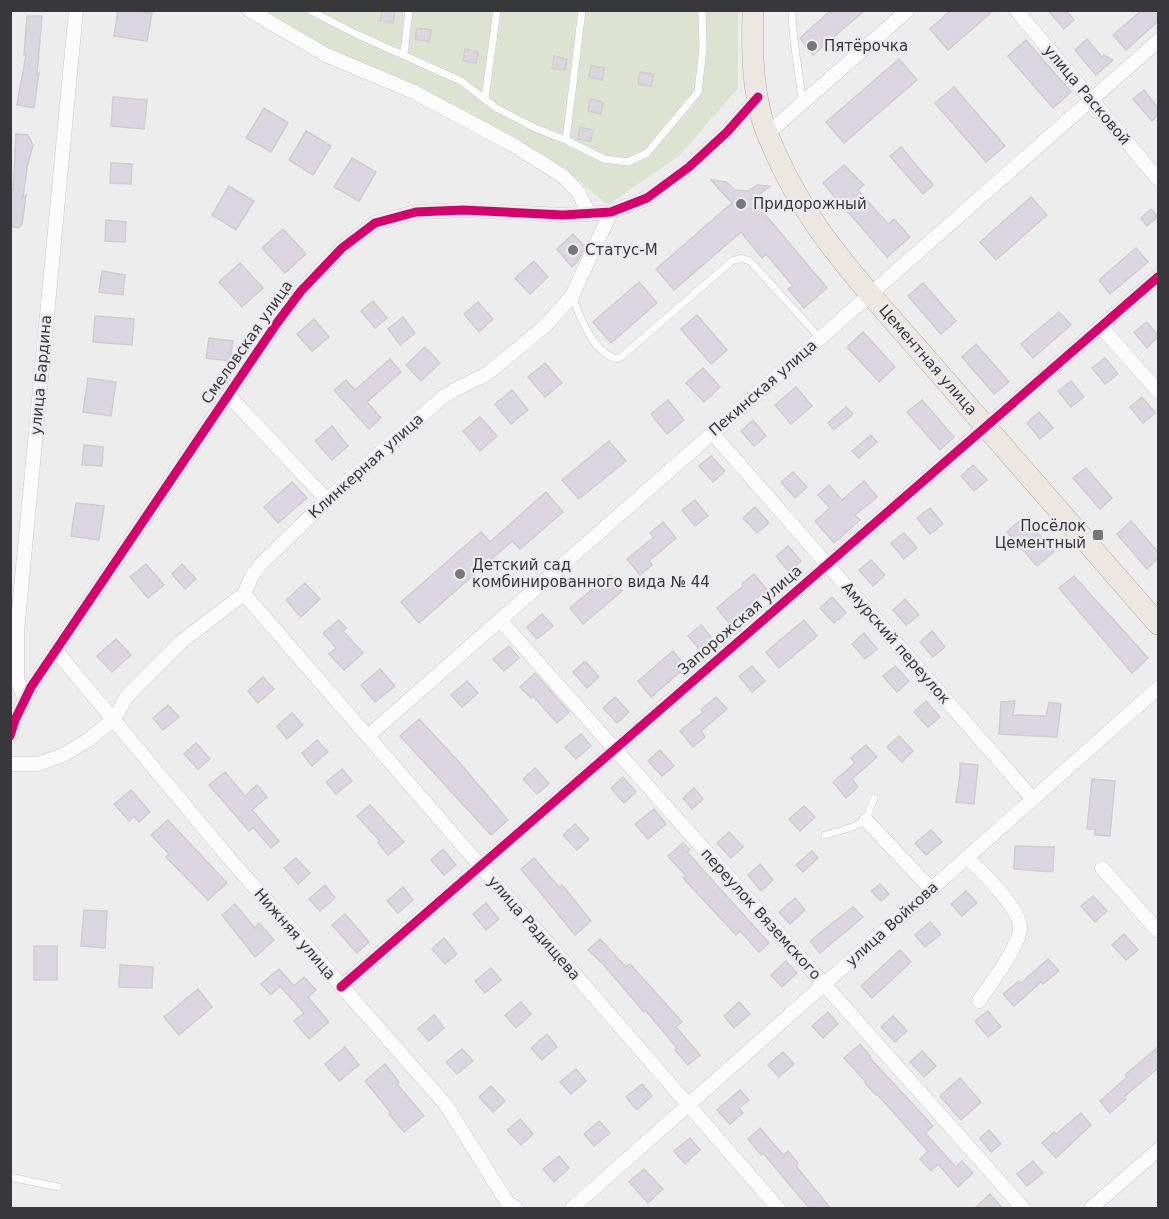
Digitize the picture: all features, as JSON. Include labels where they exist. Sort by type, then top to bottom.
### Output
[{"type":"main road","name":"Цементная улица","points":[[753,10],[752,48],[760,111],[767,134],[790,184],[811,220],[834,252],[870,294],[1158,624]]},
{"type":"street","name":"улица Бардина","points":[[25,699],[17,680],[17,631],[76,10]]},
{"type":"street","points":[[249,10],[326,55],[414,92],[511,144],[563,176],[579,193],[590,214]]},
{"type":"street","points":[[767,134],[908,10]]},
{"type":"street","name":"улица Расковой","points":[[1016,10],[1158,179]]},
{"type":"street","name":"Пекинская улица","points":[[368,736],[1158,41]]},
{"type":"street","name":"Смеловская улица","points":[[25,699],[228,395],[301,291],[342,248],[375,224],[416,212],[451,210],[590,214],[611,212],[647,198],[689,167],[727,132],[758,97]]},
{"type":"street","name":"Клинкерная улица","points":[[10,764],[38,764],[63,755],[88,740],[114,719],[127,696],[182,641],[244,594],[252,576],[261,564],[327,500],[443,397],[456,388],[487,374],[546,325],[572,296],[611,212]]},
{"type":"street","name":"Запорожская улица","points":[[341,987],[1158,277]]},
{"type":"street","points":[[1101,327],[1158,391]]},
{"type":"street","points":[[228,395],[327,500]]},
{"type":"street","name":"Амурский переулок","points":[[712,433],[1032,798]]},
{"type":"street","name":"улица Радищева","points":[[244,594],[777,1209]]},
{"type":"street","name":"переулок Вяземского","points":[[500,620],[1023,1209]]},
{"type":"street","name":"Нижняя улица","points":[[56,651],[229,858],[446,1105],[507,1202],[516,1209]]},
{"type":"street","name":"улица Войкова","points":[[572,1209],[1158,688]]},
{"type":"street","points":[[10,696],[25,699],[10,736]]},
{"type":"street","points":[[866,820],[931,890]]},
{"type":"street","points":[[967,857],[1017,914],[1021,926],[1018,942],[979,1001]]},
{"type":"street","points":[[1101,868],[1158,931]]},
{"type":"street","points":[[1091,1209],[1158,1150]]},
{"type":"lane","points":[[309,10],[322,14],[356,34],[461,81],[496,108],[535,128],[604,159],[628,162],[647,153],[698,92],[703,48],[702,10]]},
{"type":"lane","points":[[404,54],[409,10]]},
{"type":"lane","points":[[485,99],[497,10]]},
{"type":"lane","points":[[566,140],[582,10]]},
{"type":"lane","points":[[792,10],[802,105]]},
{"type":"lane","points":[[572,296],[584,328],[590,337],[609,357],[616,359],[732,261],[741,258],[750,261],[820,338]]},
{"type":"lane","points":[[825,835],[853,827],[866,820],[874,798]]},
{"type":"lane","points":[[10,1177],[58,1187]]},
{"type":"green space","points":[[266,11],[738,11],[738,88],[680,155],[608,205],[568,172],[516,138],[456,106],[330,49]]},
{"type":"building","points":[[118,10],[152,13],[147,41],[114,36]]},
{"type":"building","points":[[382,10],[395,12],[393,23],[380,21]]},
{"type":"building","points":[[831,10],[865,10],[813,55],[800,38]]},
{"type":"building","points":[[951,10],[994,10],[948,50],[930,29]]},
{"type":"building","points":[[1048,10],[1066,10],[1074,20],[1064,29]]},
{"type":"building","points":[[1142,10],[1158,10],[1158,21],[1126,50],[1113,35]]},
{"type":"building","points":[[27,16],[42,16],[37,75],[39,73],[34,108],[17,105],[26,55],[24,55]]},
{"type":"building","points":[[417,28],[431,30],[429,42],[415,39]]},
{"type":"building","points":[[1087,39],[1102,57],[1104,55],[1113,60],[1096,75],[1075,50]]},
{"type":"building","points":[[1026,40],[1071,92],[1053,108],[1008,56]]},
{"type":"building","points":[[465,49],[478,52],[476,63],[463,61]]},
{"type":"building","points":[[554,56],[567,59],[565,70],[552,68]]},
{"type":"building","points":[[899,59],[917,80],[844,143],[826,122]]},
{"type":"building","points":[[591,66],[604,68],[602,80],[589,77]]},
{"type":"building","points":[[640,72],[654,74],[651,86],[638,84]]},
{"type":"building","points":[[954,87],[1005,146],[986,162],[935,103]]},
{"type":"building","points":[[1144,90],[1158,108],[1158,115],[1152,121],[1133,99]]},
{"type":"building","points":[[113,97],[147,100],[144,129],[111,126]]},
{"type":"building","points":[[590,99],[603,102],[601,114],[588,111]]},
{"type":"building","points":[[264,108],[288,123],[271,152],[246,138]]},
{"type":"building","points":[[580,127],[593,130],[591,141],[578,139]]},
{"type":"building","points":[[306,131],[331,146],[313,175],[289,160]]},
{"type":"building","points":[[16,134],[28,135],[33,145],[27,167],[22,224],[18,228],[10,226],[10,190],[13,190]]},
{"type":"building","points":[[901,147],[933,185],[923,194],[890,156]]},
{"type":"building","points":[[352,158],[376,172],[359,201],[334,187]]},
{"type":"building","points":[[111,163],[132,164],[131,184],[110,183]]},
{"type":"building","points":[[844,165],[864,185],[858,190],[888,224],[894,219],[910,237],[887,257],[823,183]]},
{"type":"building","points":[[711,180],[726,182],[735,190],[749,191],[757,185],[770,186],[753,200],[827,288],[804,308],[788,289],[793,286],[766,254],[762,258],[741,232],[674,290],[656,269],[732,203]]},
{"type":"building","points":[[229,186],[254,201],[236,230],[212,215]]},
{"type":"building","points":[[1031,197],[1047,215],[996,260],[980,242]]},
{"type":"building","points":[[1151,209],[1158,217],[1147,226],[1141,218]]},
{"type":"building","points":[[106,220],[126,222],[125,242],[105,241]]},
{"type":"building","points":[[283,229],[306,254],[285,273],[262,248]]},
{"type":"building","name":"Статус-М","points":[[573,234],[585,247],[572,267],[557,249]]},
{"type":"building","points":[[1136,248],[1148,262],[1110,294],[1099,280]]},
{"type":"building","points":[[534,261],[548,277],[530,294],[515,278]]},
{"type":"building","points":[[240,263],[263,288],[242,307],[219,282]]},
{"type":"building","points":[[102,271],[125,275],[123,295],[99,292]]},
{"type":"building","points":[[639,282],[657,303],[611,343],[593,322]]},
{"type":"building","points":[[923,283],[956,321],[941,334],[908,296]]},
{"type":"building","points":[[373,301],[387,318],[375,328],[361,311]]},
{"type":"building","points":[[478,302],[493,319],[479,332],[464,314]]},
{"type":"building","points":[[1059,312],[1071,325],[1033,358],[1021,344]]},
{"type":"building","points":[[697,315],[727,350],[711,364],[681,329]]},
{"type":"building","points":[[95,316],[134,319],[132,345],[93,342]]},
{"type":"building","points":[[403,317],[415,333],[400,345],[388,329]]},
{"type":"building","points":[[314,319],[329,337],[312,351],[297,334]]},
{"type":"building","points":[[1147,322],[1158,336],[1147,348],[1134,332]]},
{"type":"building","points":[[863,332],[895,367],[879,382],[847,347]]},
{"type":"building","points":[[209,338],[233,341],[230,361],[206,358]]},
{"type":"building","points":[[976,344],[1009,382],[994,394],[962,357]]},
{"type":"building","points":[[425,347],[440,363],[421,381],[406,365]]},
{"type":"building","points":[[1105,358],[1118,374],[1105,384],[1092,368]]},
{"type":"building","points":[[390,359],[401,372],[367,402],[381,418],[369,429],[334,390],[346,380],[355,390]]},
{"type":"building","points":[[545,363],[562,383],[545,397],[528,377]]},
{"type":"building","points":[[703,368],[720,387],[704,402],[686,383]]},
{"type":"building","points":[[88,378],[116,382],[111,416],[83,412]]},
{"type":"building","points":[[1071,381],[1084,397],[1071,407],[1058,391]]},
{"type":"building","points":[[796,387],[812,406],[791,424],[775,405]]},
{"type":"building","points":[[512,390],[528,410],[511,424],[495,404]]},
{"type":"building","points":[[1142,397],[1155,413],[1143,423],[1130,407]]},
{"type":"building","points":[[668,400],[684,420],[667,434],[651,414]]},
{"type":"building","points":[[922,400],[954,437],[940,450],[907,412]]},
{"type":"building","points":[[846,407],[853,414],[834,430],[828,423]]},
{"type":"building","points":[[1039,412],[1053,428],[1040,439],[1027,423]]},
{"type":"building","points":[[480,417],[497,436],[480,451],[463,431]]},
{"type":"building","points":[[753,420],[766,436],[754,446],[741,431]]},
{"type":"building","points":[[332,426],[348,446],[332,460],[315,441]]},
{"type":"building","points":[[871,435],[877,442],[859,458],[852,451]]},
{"type":"building","points":[[609,441],[626,461],[579,499],[562,480]]},
{"type":"building","points":[[84,445],[103,447],[102,466],[82,465]]},
{"type":"building","points":[[711,456],[725,471],[713,482],[699,466]]},
{"type":"building","points":[[973,465],[987,480],[974,491],[961,476]]},
{"type":"building","points":[[1086,468],[1112,498],[1100,509],[1073,478]]},
{"type":"building","points":[[793,472],[807,487],[795,498],[781,482]]},
{"type":"building","points":[[864,481],[877,497],[855,515],[860,520],[834,543],[815,521],[830,508],[818,495],[829,485],[842,500]]},
{"type":"building","points":[[292,482],[307,498],[278,523],[264,507]]},
{"type":"building","points":[[546,492],[563,512],[520,549],[512,541],[419,623],[401,602],[481,532],[490,542]]},
{"type":"building","points":[[695,500],[708,516],[695,526],[682,510]]},
{"type":"building","points":[[76,503],[104,506],[99,540],[71,536]]},
{"type":"building","points":[[755,507],[769,523],[757,533],[743,518]]},
{"type":"building","points":[[930,508],[943,524],[930,534],[917,518]]},
{"type":"building","points":[[1024,517],[1054,552],[1037,566],[1007,532]]},
{"type":"building","points":[[1131,521],[1158,552],[1158,558],[1147,569],[1117,534]]},
{"type":"building","points":[[663,522],[676,538],[649,561],[652,565],[640,575],[627,559],[654,537],[650,533]]},
{"type":"building","points":[[904,533],[917,548],[904,559],[891,543]]},
{"type":"building","points":[[788,546],[801,561],[789,572],[776,556]]},
{"type":"building","points":[[871,560],[885,575],[873,586],[859,570]]},
{"type":"building","points":[[146,564],[164,585],[148,598],[130,577]]},
{"type":"building","points":[[182,564],[196,579],[185,589],[172,574]]},
{"type":"building","points":[[754,574],[767,590],[730,624],[717,608]]},
{"type":"building","points":[[609,575],[622,591],[583,624],[570,608]]},
{"type":"building","points":[[1074,576],[1148,658],[1132,673],[1059,588]]},
{"type":"building","points":[[305,583],[320,599],[301,617],[286,600]]},
{"type":"building","points":[[832,597],[846,613],[834,623],[820,608]]},
{"type":"building","points":[[905,599],[919,615],[906,625],[893,610]]},
{"type":"building","points":[[542,614],[553,626],[537,639],[527,627]]},
{"type":"building","points":[[339,620],[346,628],[343,631],[363,653],[344,670],[329,654],[336,648],[323,633]]},
{"type":"building","points":[[804,620],[817,636],[779,668],[766,652]]},
{"type":"building","points":[[701,625],[714,641],[701,651],[688,636]]},
{"type":"building","points":[[932,631],[945,647],[933,657],[920,642]]},
{"type":"building","points":[[864,633],[877,649],[865,659],[852,644]]},
{"type":"building","points":[[116,639],[131,655],[112,672],[97,656]]},
{"type":"building","points":[[509,646],[519,658],[504,671],[493,659]]},
{"type":"building","points":[[673,651],[686,667],[651,697],[638,681]]},
{"type":"building","points":[[585,661],[599,677],[587,688],[573,672]]},
{"type":"building","points":[[752,666],[765,681],[752,692],[739,676]]},
{"type":"building","points":[[895,666],[909,681],[897,692],[883,676]]},
{"type":"building","points":[[380,669],[395,686],[375,702],[361,685]]},
{"type":"building","points":[[535,673],[569,712],[557,723],[533,696],[531,698],[520,687]]},
{"type":"building","points":[[263,677],[274,689],[258,703],[248,691]]},
{"type":"building","points":[[467,681],[478,693],[462,707],[451,695]]},
{"type":"building","points":[[615,697],[629,712],[617,723],[603,708]]},
{"type":"building","points":[[716,697],[727,709],[701,731],[705,737],[693,747],[680,731],[703,712],[701,710]]},
{"type":"building","points":[[926,701],[940,717],[928,727],[914,712]]},
{"type":"building","points":[[1015,701],[1013,715],[1046,716],[1049,702],[1061,704],[1057,737],[999,734],[1001,702]]},
{"type":"building","points":[[168,705],[179,717],[163,730],[153,718]]},
{"type":"building","points":[[292,713],[303,725],[287,739],[277,726]]},
{"type":"building","points":[[419,719],[508,820],[491,835],[400,736]]},
{"type":"building","points":[[581,734],[591,746],[576,759],[565,747]]},
{"type":"building","points":[[899,736],[913,751],[902,762],[887,747]]},
{"type":"building","points":[[317,740],[328,752],[312,766],[302,753]]},
{"type":"building","points":[[196,743],[210,759],[198,769],[184,754]]},
{"type":"building","points":[[866,745],[877,757],[852,779],[858,787],[846,798],[833,782],[855,763],[851,758]]},
{"type":"building","points":[[660,750],[674,766],[662,776],[648,761]]},
{"type":"building","points":[[960,763],[978,765],[974,804],[956,802]]},
{"type":"building","points":[[535,768],[549,784],[537,794],[523,779]]},
{"type":"building","points":[[342,769],[352,781],[336,794],[326,782]]},
{"type":"building","points":[[225,772],[245,796],[257,785],[267,797],[252,810],[279,841],[271,848],[253,827],[249,831],[209,785]]},
{"type":"building","points":[[623,777],[636,792],[624,803],[611,788]]},
{"type":"building","points":[[1092,779],[1115,781],[1110,836],[1095,835],[1095,829],[1087,829]]},
{"type":"building","points":[[694,788],[703,799],[692,809],[683,798]]},
{"type":"building","points":[[131,790],[150,812],[139,822],[134,816],[129,821],[114,804]]},
{"type":"building","points":[[370,805],[404,842],[388,855],[378,843],[380,841],[357,816]]},
{"type":"building","points":[[804,806],[815,817],[800,831],[789,819]]},
{"type":"building","points":[[654,809],[666,824],[648,839],[635,824]]},
{"type":"building","points":[[168,820],[227,883],[208,900],[166,857],[169,854],[151,835]]},
{"type":"building","points":[[575,824],[589,839],[577,850],[563,835]]},
{"type":"building","points":[[931,830],[942,842],[926,855],[915,843]]},
{"type":"building","points":[[729,832],[743,847],[731,858],[717,843]]},
{"type":"building","points":[[683,843],[690,850],[687,852],[769,943],[759,952],[740,931],[736,935],[683,878],[686,876],[668,856]]},
{"type":"building","points":[[1015,846],[1054,847],[1053,872],[1014,869]]},
{"type":"building","points":[[443,849],[456,865],[444,875],[431,860]]},
{"type":"building","points":[[812,851],[818,858],[803,872],[796,865]]},
{"type":"building","points":[[296,858],[310,873],[298,884],[284,868]]},
{"type":"building","points":[[534,858],[559,887],[562,885],[591,921],[575,935],[521,869]]},
{"type":"building","points":[[760,864],[773,880],[761,891],[748,875]]},
{"type":"building","points":[[880,884],[889,894],[881,901],[871,891]]},
{"type":"building","points":[[325,885],[335,898],[320,911],[309,899]]},
{"type":"building","points":[[403,887],[413,900],[398,913],[387,901]]},
{"type":"building","points":[[966,891],[977,903],[962,916],[951,904]]},
{"type":"building","points":[[1093,896],[1107,911],[1095,922],[1081,906]]},
{"type":"building","points":[[795,898],[805,910],[790,924],[779,912]]},
{"type":"building","points":[[486,903],[499,919],[486,930],[473,914]]},
{"type":"building","points":[[235,904],[255,928],[259,923],[274,940],[255,957],[222,915]]},
{"type":"building","points":[[853,907],[863,917],[820,953],[810,941]]},
{"type":"building","points":[[84,910],[107,911],[105,948],[81,946]]},
{"type":"building","points":[[345,914],[369,942],[357,953],[332,925]]},
{"type":"building","points":[[930,922],[941,934],[925,947],[915,935]]},
{"type":"building","points":[[1124,934],[1138,950],[1126,960],[1112,945]]},
{"type":"building","points":[[444,938],[457,954],[445,964],[432,949]]},
{"type":"building","points":[[600,939],[626,967],[630,964],[682,1022],[676,1027],[700,1055],[688,1065],[646,1011],[644,1012],[588,950]]},
{"type":"building","points":[[34,946],[57,946],[57,980],[34,980]]},
{"type":"building","points":[[900,950],[911,962],[872,998],[861,986]]},
{"type":"building","points":[[1048,959],[1059,971],[1043,984],[1041,982],[1014,1006],[1003,994],[1019,981],[1021,983]]},
{"type":"building","points":[[786,961],[797,973],[782,987],[771,975]]},
{"type":"building","points":[[120,965],[153,967],[152,988],[119,987]]},
{"type":"building","points":[[491,968],[501,980],[485,993],[475,981]]},
{"type":"building","points":[[279,969],[294,986],[304,977],[316,990],[308,997],[329,1022],[309,1039],[294,1021],[304,1013],[280,986],[271,995],[261,984]]},
{"type":"building","points":[[198,989],[212,1007],[179,1035],[164,1017]]},
{"type":"building","points":[[521,1002],[531,1014],[516,1028],[505,1015]]},
{"type":"building","points":[[739,1002],[750,1014],[734,1028],[724,1016]]},
{"type":"building","points":[[988,1011],[1001,1027],[988,1037],[975,1021]]},
{"type":"building","points":[[828,1012],[838,1024],[823,1038],[812,1026]]},
{"type":"building","points":[[434,1015],[444,1028],[429,1041],[418,1029]]},
{"type":"building","points":[[893,1016],[907,1031],[895,1042],[881,1027]]},
{"type":"building","points":[[547,1034],[557,1047],[542,1060],[531,1048]]},
{"type":"building","points":[[860,1044],[869,1057],[933,1126],[925,1133],[956,1167],[962,1161],[973,1173],[958,1187],[938,1164],[931,1171],[920,1159],[928,1151],[844,1058]]},
{"type":"building","points":[[345,1047],[359,1065],[339,1081],[325,1064]]},
{"type":"building","points":[[1158,1047],[1158,1068],[1124,1097],[1126,1099],[1110,1113],[1100,1101],[1127,1077],[1125,1075]]},
{"type":"building","points":[[462,1049],[473,1061],[457,1074],[446,1062]]},
{"type":"building","points":[[922,1051],[936,1066],[924,1077],[910,1062]]},
{"type":"building","points":[[783,1052],[794,1064],[779,1077],[768,1065]]},
{"type":"building","points":[[385,1064],[399,1082],[397,1084],[424,1116],[404,1132],[365,1081]]},
{"type":"building","points":[[576,1069],[586,1081],[571,1094],[560,1082]]},
{"type":"building","points":[[960,1078],[981,1102],[961,1120],[940,1096]]},
{"type":"building","points":[[642,1084],[652,1096],[637,1110],[626,1097]]},
{"type":"building","points":[[491,1086],[505,1101],[493,1112],[479,1097]]},
{"type":"building","points":[[740,1090],[749,1100],[739,1108],[743,1113],[730,1124],[717,1110]]},
{"type":"building","points":[[1081,1113],[1091,1125],[1056,1158],[1042,1143]]},
{"type":"building","points":[[520,1119],[533,1134],[521,1145],[507,1130]]},
{"type":"building","points":[[599,1121],[610,1133],[594,1146],[584,1134]]},
{"type":"building","points":[[760,1128],[783,1155],[788,1151],[798,1163],[796,1166],[831,1209],[810,1209],[763,1153],[761,1155],[748,1139]]},
{"type":"building","points":[[989,1130],[1001,1144],[991,1152],[980,1138]]},
{"type":"building","points":[[690,1138],[700,1150],[685,1164],[674,1151]]},
{"type":"building","points":[[559,1156],[569,1168],[554,1182],[543,1169]]},
{"type":"building","points":[[1033,1161],[1043,1173],[1027,1186],[1017,1174]]},
{"type":"building","points":[[644,1169],[663,1189],[648,1203],[629,1182]]},
{"type":"building","points":[[990,1194],[1003,1209],[974,1209]]},
{"type":"cycle path","points":[[10,736],[31,687],[277,323],[301,291],[342,248],[375,223],[416,212],[463,210],[563,215],[611,212],[647,198],[689,167],[727,132],[758,97]]},
{"type":"cycle path","points":[[341,987],[1158,277]]},
{"type":"place","name":"Пятёрочка","points":[[812,46]]},
{"type":"place","name":"Придорожный","points":[[741,204]]},
{"type":"place","name":"Статус-М","points":[[573,250]]},
{"type":"place","name":"Посёлок Цементный","points":[[1098,535]]},
{"type":"place","name":"Детский сад комбинированного вида № 44","points":[[460,574]]}]
